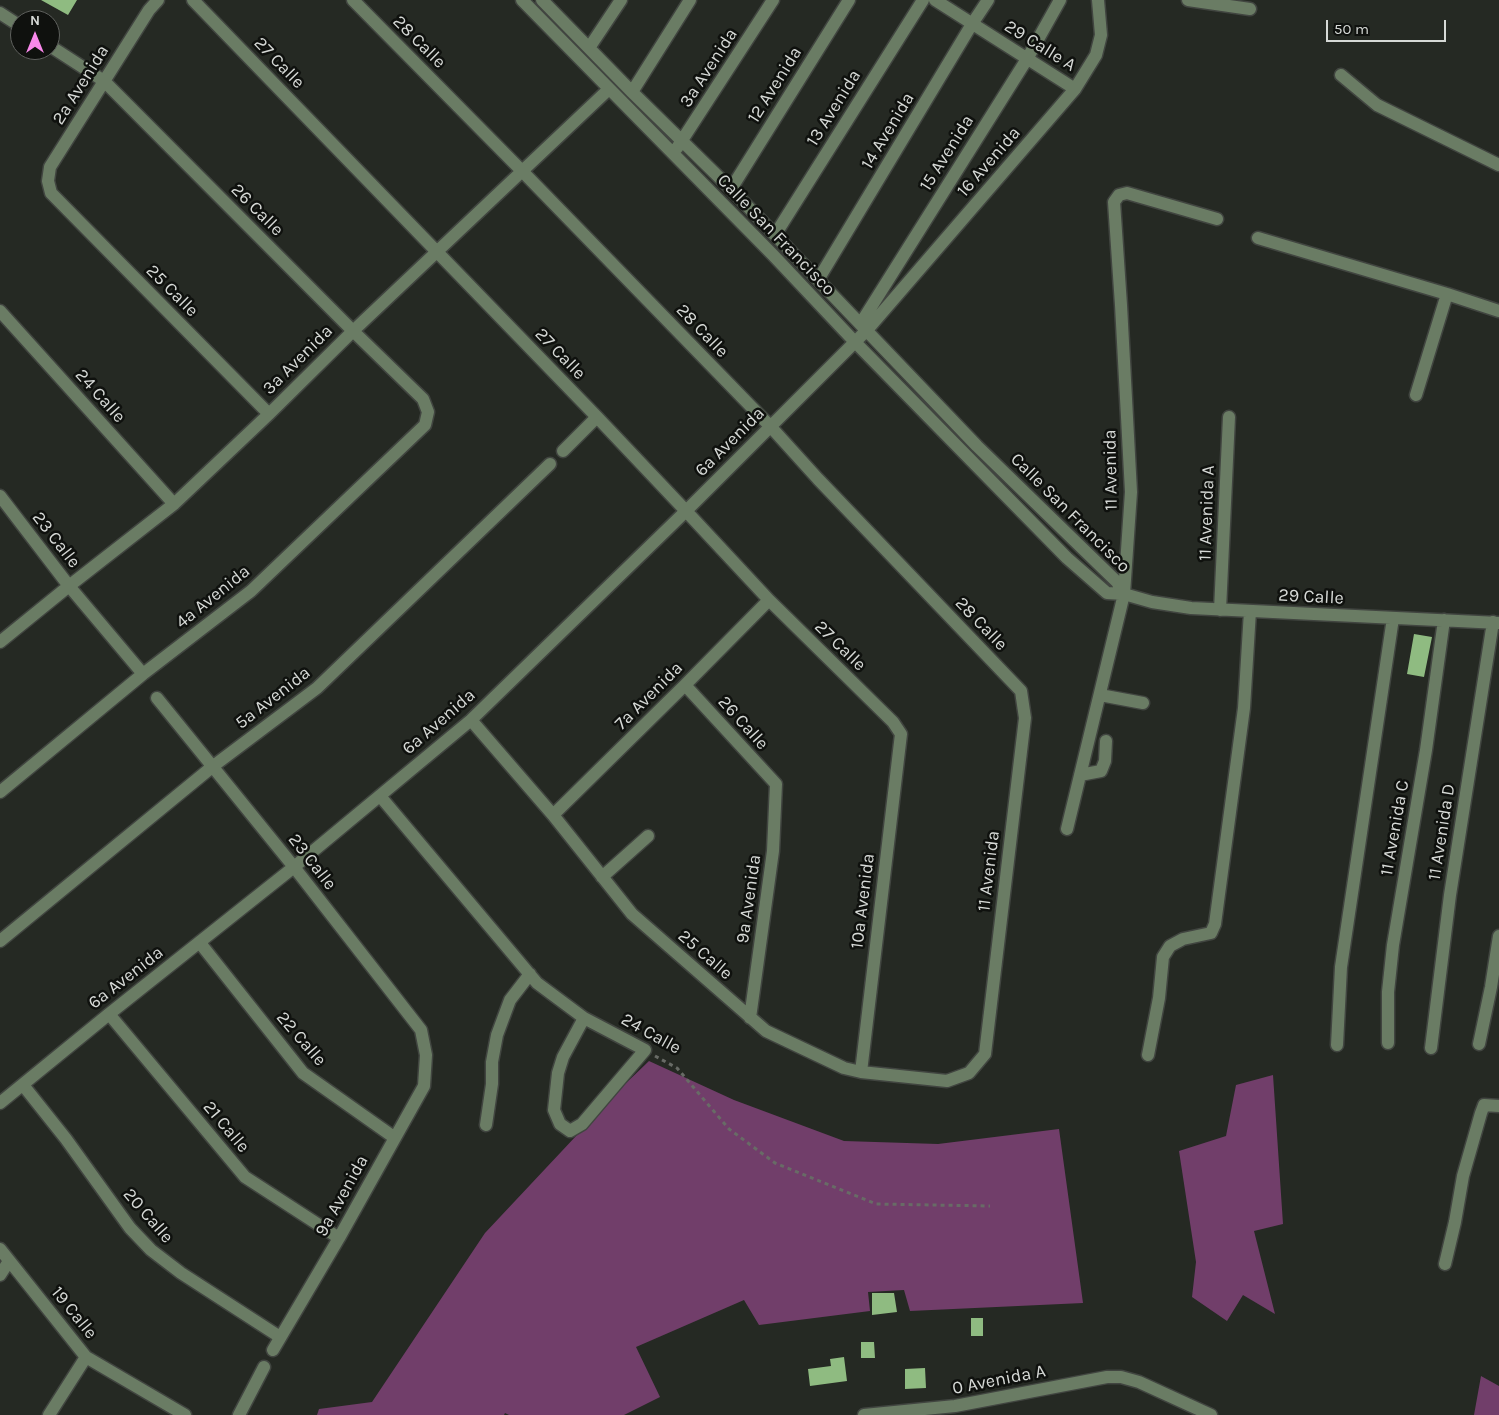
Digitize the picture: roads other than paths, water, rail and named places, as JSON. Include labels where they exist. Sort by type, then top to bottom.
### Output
[{"type":"street","name":"2a Avenida","points":[[51,193],[48,181],[50,167],[149,10],[158,0]]},
{"type":"street","name":"27 Calle","points":[[193,0],[597,417],[769,600],[893,722],[901,734]]},
{"type":"street","name":"28 Calle","points":[[353,0],[770,426],[818,479],[1021,691]]},
{"type":"street","name":"Calle San Francisco","points":[[522,0],[774,255],[854,341],[1067,558],[1107,593],[1124,594]]},
{"type":"street","name":"Calle San Francisco","points":[[542,0],[555,5],[589,48],[731,189],[977,446],[1117,582],[1124,594]]},
{"type":"street","points":[[589,48],[621,0]]},
{"type":"street","points":[[632,92],[690,0]]},
{"type":"street","name":"3a Avenida","points":[[673,154],[773,0]]},
{"type":"street","name":"12 Avenida","points":[[731,189],[849,0]]},
{"type":"street","name":"13 Avenida","points":[[775,235],[923,0]]},
{"type":"street","name":"29 Calle A","points":[[935,0],[1075,89]]},
{"type":"street","name":"14 Avenida","points":[[818,280],[988,0]]},
{"type":"street","name":"15 Avenida","points":[[864,327],[1027,59],[1060,0]]},
{"type":"street","name":"16 Avenida","points":[[864,327],[1075,89],[1096,55],[1101,35],[1098,0]]},
{"type":"street","points":[[1188,0],[1250,9]]},
{"type":"street","name":"26 Calle","points":[[60,52],[104,81],[423,399],[428,412]]},
{"type":"street","points":[[1341,75],[1377,105],[1499,165]]},
{"type":"street","name":"3a Avenida","points":[[0,642],[174,504],[353,331],[609,89]]},
{"type":"street","name":"25 Calle","points":[[51,193],[269,414]]},
{"type":"street","name":"11 Avenida","points":[[1067,829],[1124,594],[1131,492],[1122,305],[1114,202],[1119,196],[1127,193],[1217,219]]},
{"type":"street","points":[[1258,238],[1499,311]]},
{"type":"street","points":[[1416,395],[1447,294]]},
{"type":"street","name":"24 Calle","points":[[0,311],[174,504]]},
{"type":"street","name":"6a Avenida","points":[[0,1102],[294,868],[471,720],[770,426],[854,341],[864,327]]},
{"type":"street","name":"4a Avenida","points":[[0,792],[143,674],[252,591],[425,425],[428,412]]},
{"type":"street","points":[[563,451],[597,417]]},
{"type":"street","name":"11 Avenida A","points":[[1220,610],[1229,417]]},
{"type":"street","name":"5a Avenida","points":[[0,941],[212,767],[316,688],[550,464]]},
{"type":"street","name":"23 Calle","points":[[0,496],[69,586],[143,674]]},
{"type":"street","name":"29 Calle","points":[[1124,594],[1152,602],[1191,608],[1496,622]]},
{"type":"street","name":"7a Avenida","points":[[553,815],[686,685],[769,600]]},
{"type":"street","points":[[1148,1056],[1159,998],[1163,957],[1170,946],[1184,938],[1211,933],[1215,924],[1244,708],[1250,611]]},
{"type":"street","points":[[1337,1045],[1342,967],[1393,618]]},
{"type":"street","name":"11 Avenida C","points":[[1388,1043],[1388,992],[1393,945],[1426,750],[1444,620]]},
{"type":"street","name":"11 Avenida D","points":[[1431,1048],[1450,895],[1496,622]]},
{"type":"street","name":"26 Calle","points":[[686,685],[776,784]]},
{"type":"street","name":"11 Avenida","points":[[985,1054],[1025,718],[1021,691]]},
{"type":"street","points":[[1100,695],[1143,703]]},
{"type":"street","name":"23 Calle","points":[[157,698],[421,1030],[426,1055]]},
{"type":"street","name":"25 Calle","points":[[471,720],[553,815],[632,914],[766,1031],[844,1068],[861,1072],[948,1081],[969,1073],[985,1054]]},
{"type":"street","name":"10a Avenida","points":[[861,1072],[901,734]]},
{"type":"street","points":[[1080,775],[1101,772],[1106,761],[1106,741]]},
{"type":"street","name":"9a Avenida","points":[[750,1018],[773,851],[776,784]]},
{"type":"street","name":"24 Calle","points":[[380,796],[537,983],[584,1018],[645,1050],[582,1124],[570,1130],[560,1124],[554,1110],[558,1073],[563,1057],[584,1018]]},
{"type":"street","points":[[602,877],[648,836]]},
{"type":"street","points":[[1479,1044],[1499,936]]},
{"type":"street","name":"22 Calle","points":[[200,943],[303,1073],[395,1138]]},
{"type":"street","points":[[486,1126],[492,1084],[492,1062],[497,1034],[510,1000],[530,974]]},
{"type":"street","name":"21 Calle","points":[[109,1014],[244,1177],[339,1238]]},
{"type":"street","name":"9a Avenida","points":[[273,1350],[339,1238],[424,1086],[426,1055]]},
{"type":"street","name":"20 Calle","points":[[22,1085],[66,1139],[130,1228],[151,1250],[181,1274],[280,1337]]},
{"type":"street","points":[[1445,1264],[1463,1176],[1481,1113],[1484,1105],[1499,1106]]},
{"type":"street","name":"19 Calle","points":[[0,1249],[86,1357],[184,1415]]},
{"type":"street","points":[[0,1276],[9,1261]]},
{"type":"street","points":[[49,1415],[86,1357]]},
{"type":"street","points":[[239,1415],[264,1367]]},
{"type":"street","name":"0 Avenida A","points":[[864,1415],[955,1406],[1107,1377],[1121,1377],[1139,1382],[1212,1415]]}]
